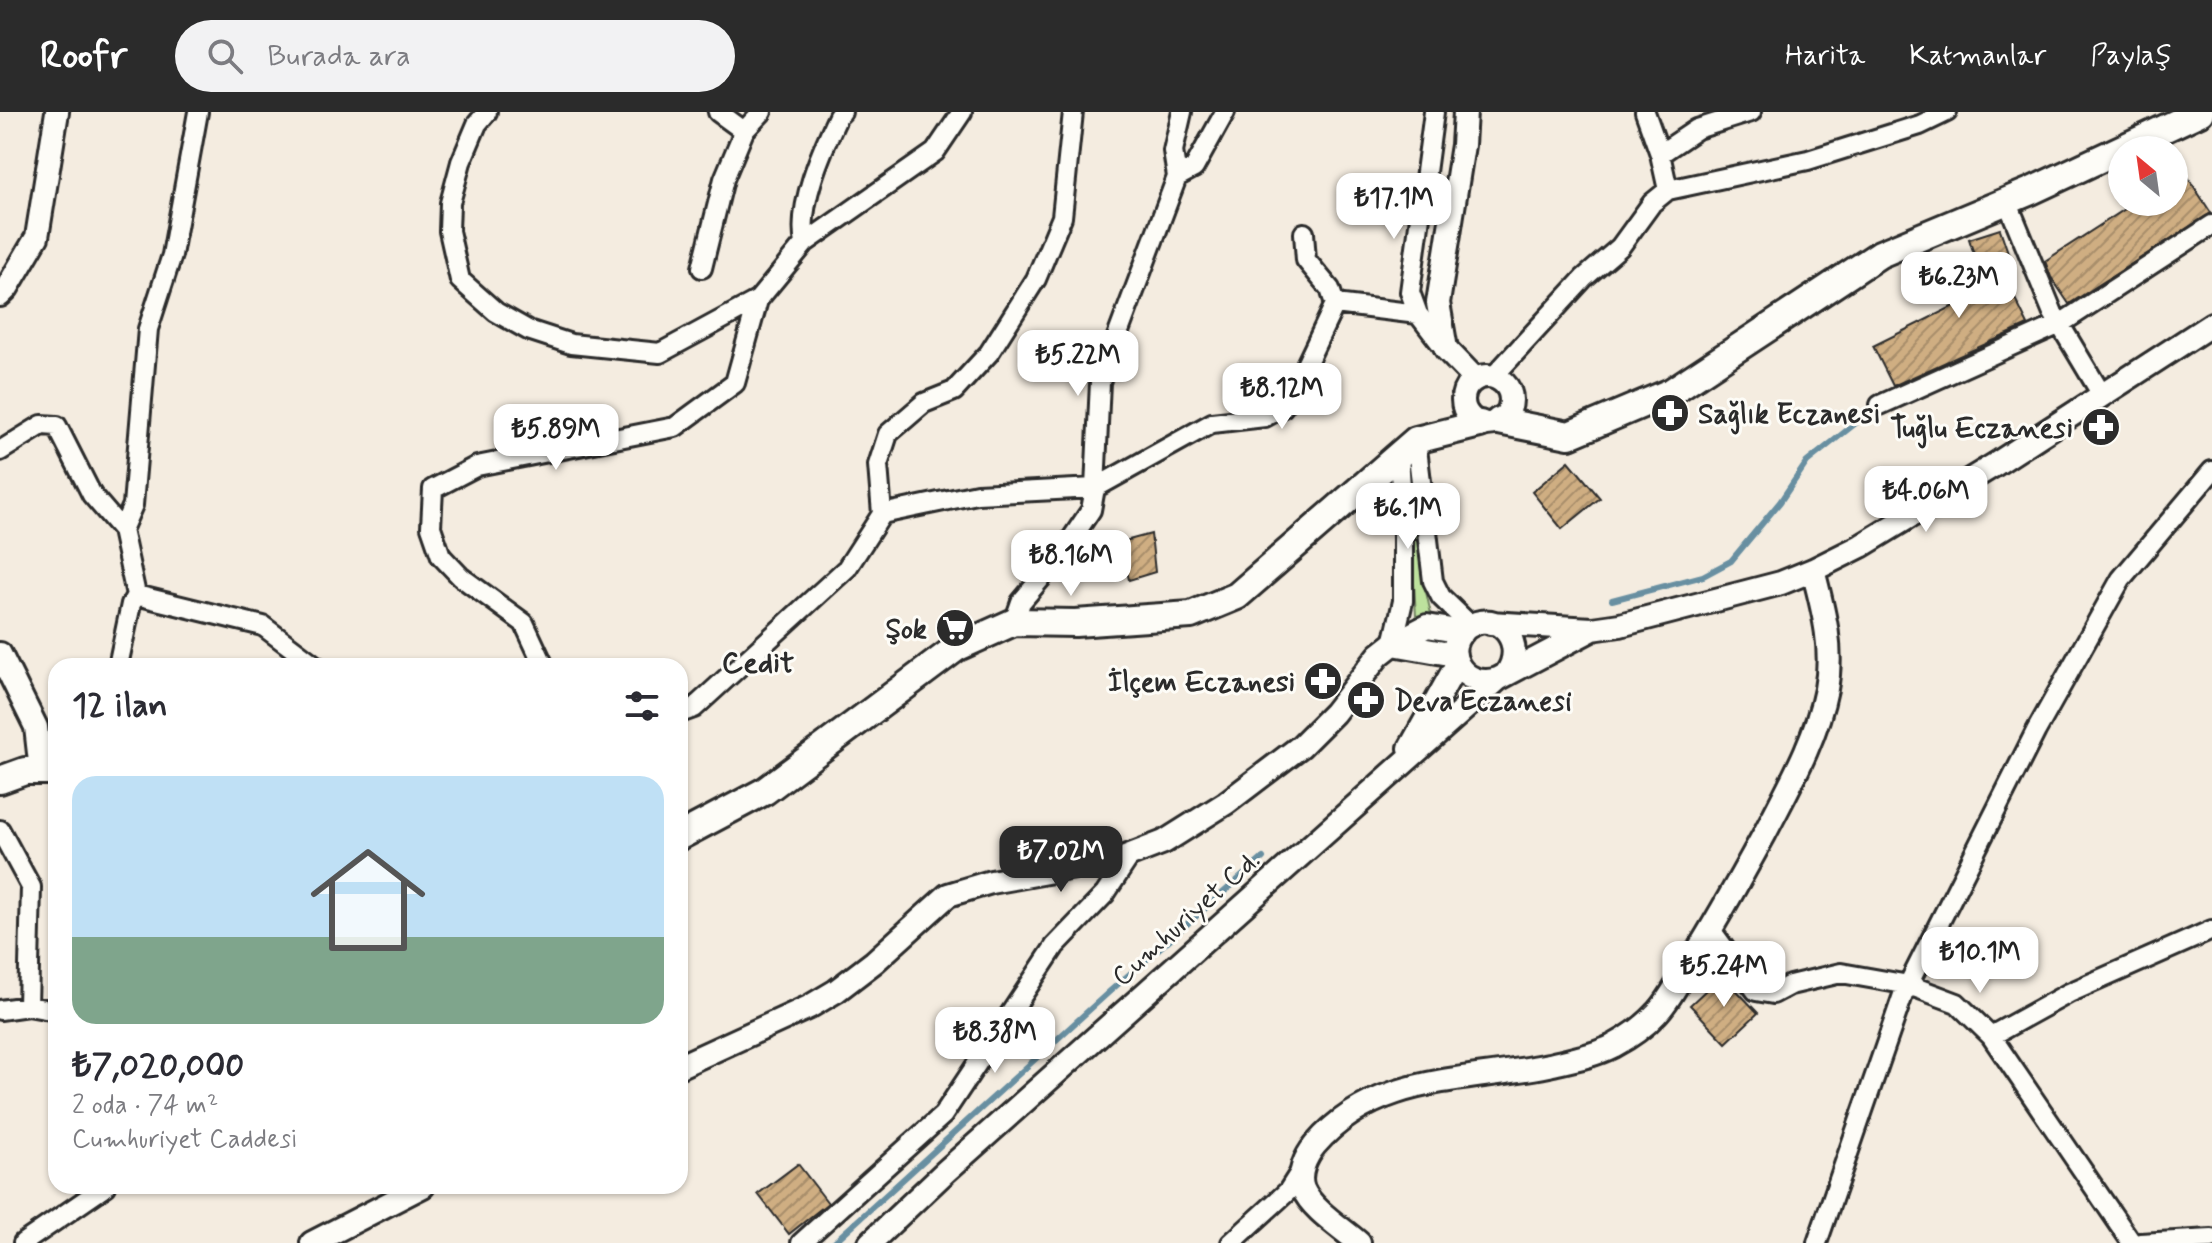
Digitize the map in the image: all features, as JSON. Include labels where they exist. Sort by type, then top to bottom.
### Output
[{"type":"main road","points":[[688,832],[765,791],[956,648],[1014,622],[1075,623],[1191,615],[1237,596],[1407,448],[1490,423],[1569,435],[1671,392],[1880,254],[2007,201],[2200,112]]},
{"type":"main road","points":[[0,780],[41,771]]},
{"type":"main road","points":[[0,788],[41,771]]},
{"type":"street","points":[[0,295],[37,237],[57,112]]},
{"type":"street","points":[[122,530],[133,505],[148,329],[172,255],[198,112]]},
{"type":"street","points":[[487,112],[477,124],[461,162],[450,203],[449,231],[460,280],[496,312],[528,330],[571,344],[660,353],[758,300],[805,243],[935,152],[962,112]]},
{"type":"street","points":[[718,112],[744,131]]},
{"type":"street","points":[[702,268],[724,179],[744,131],[762,112]]},
{"type":"street","points":[[688,710],[694,708],[847,568],[882,514],[878,465],[888,434],[924,403],[954,391],[989,353],[1036,279],[1062,217],[1073,112]]},
{"type":"street","points":[[1014,622],[1021,602],[1060,556],[1091,510],[1095,488],[1100,382],[1177,177],[1173,151],[1182,112]]},
{"type":"street","points":[[1177,177],[1194,168],[1225,112]]},
{"type":"street","points":[[1434,112],[1410,292],[1418,314],[1446,349],[1484,378],[1508,388],[1511,397],[1506,415],[1490,423],[1465,412],[1463,394],[1484,378],[1584,278],[1620,247],[1652,203],[1668,190],[1808,160],[1920,125],[1937,114]]},
{"type":"street","points":[[1446,349],[1438,303],[1463,145],[1465,112]]},
{"type":"street","points":[[1645,112],[1660,154],[1668,190]]},
{"type":"street","points":[[1660,154],[1697,129],[1751,112]]},
{"type":"street","points":[[805,243],[801,226],[822,151],[839,113]]},
{"type":"street","points":[[2007,201],[2053,313],[2102,395]]},
{"type":"street","points":[[1880,405],[2060,324],[2212,225]]},
{"type":"street","points":[[882,514],[977,494],[1095,488],[1212,423],[1265,417],[1283,407],[1335,304],[1330,289],[1306,260],[1304,233]]},
{"type":"street","points":[[540,658],[524,623],[461,577],[441,556],[431,527],[433,489],[477,466],[675,427],[735,383],[758,300]]},
{"type":"street","points":[[1335,304],[1418,314]]},
{"type":"street","points":[[688,1062],[809,1007],[836,991],[874,962],[948,895],[991,882],[1130,856],[1164,842],[1301,746],[1334,713],[1379,655],[1415,630],[1427,626],[1592,629],[1715,602],[1781,583],[1861,546],[1996,464],[2212,324]]},
{"type":"street","points":[[0,451],[42,425],[57,426],[92,495],[122,530],[136,595],[131,604],[120,658]]},
{"type":"street","points":[[1407,448],[1433,581],[1441,597],[1475,627],[1504,629],[1513,641],[1515,656],[1502,677],[1488,682],[1474,680],[1462,672],[1456,660],[1456,645],[1475,627]]},
{"type":"street","points":[[1393,644],[1403,601],[1407,448]]},
{"type":"street","points":[[1817,1243],[1909,985],[2036,731],[2121,579],[2212,471]]},
{"type":"street","points":[[1231,1243],[1288,1191],[1310,1151],[1323,1136],[1372,1099],[1425,1083],[1566,1061],[1612,1046],[1634,1033],[1657,1013],[1711,930],[1795,776],[1816,727],[1826,687],[1829,643],[1825,613],[1813,570]]},
{"type":"street","points":[[136,595],[263,626],[305,658]]},
{"type":"street","name":"Cumhuriyet Cd.","points":[[878,1240],[945,1172],[1502,677],[1592,629]]},
{"type":"street","points":[[1393,644],[1456,660]]},
{"type":"street","points":[[0,654],[36,727],[41,771]]},
{"type":"street","points":[[1399,766],[1456,660]]},
{"type":"street","points":[[0,830],[31,887],[28,1006]]},
{"type":"street","points":[[801,1243],[943,1115],[1055,946],[1105,894],[1130,856]]},
{"type":"street","points":[[1711,930],[1756,991],[1773,994],[1790,985],[1841,973],[1909,985],[1957,1003],[1991,1036],[2132,1243]]},
{"type":"street","points":[[1991,1036],[2069,993],[2212,930]]},
{"type":"street","points":[[0,1010],[28,1006],[48,1010]]},
{"type":"street","points":[[1302,1169],[1302,1186],[1307,1196],[1359,1243]]},
{"type":"street","points":[[23,1243],[94,1194]]},
{"type":"street","points":[[312,1243],[393,1194]]},
{"type":"street","points":[[2140,1243],[2212,1239]]},
{"type":"green space","points":[[1411,464],[1421,570],[1431,614],[1416,616],[1407,465]]},
{"type":"building","points":[[2188,177],[2211,213],[2069,304],[2051,277],[2045,261],[2114,216],[2188,216]]},
{"type":"building","points":[[2000,229],[2013,267],[2001,270],[2028,325],[1893,386],[1873,346],[1986,290],[1969,239]]},
{"type":"building","points":[[1569,461],[1600,498],[1562,529],[1532,492]]},
{"type":"building","points":[[1151,534],[1155,572],[1129,580],[1121,542]]},
{"type":"building","points":[[1722,975],[1758,1013],[1726,1043],[1690,1005]]},
{"type":"building","points":[[798,1164],[828,1203],[789,1234],[758,1194]]},
{"type":"waterway","points":[[1612,600],[1703,576],[1731,561],[1780,502],[1807,462],[1856,423]]},
{"type":"waterway","points":[[833,1243],[1109,992],[1263,858]]},
{"type":"place","name":"Sağlık Eczanesi","points":[[1670,413]]},
{"type":"place","name":"Tuğlu Eczanesi","points":[[2101,427]]},
{"type":"place","name":"Şok","points":[[955,628]]},
{"type":"place","name":"İlçem Eczanesi","points":[[1323,681]]},
{"type":"place","name":"Deva Eczanesi","points":[[1366,700]]},
{"type":"district","name":"Cedit","points":[[758,662]]}]
